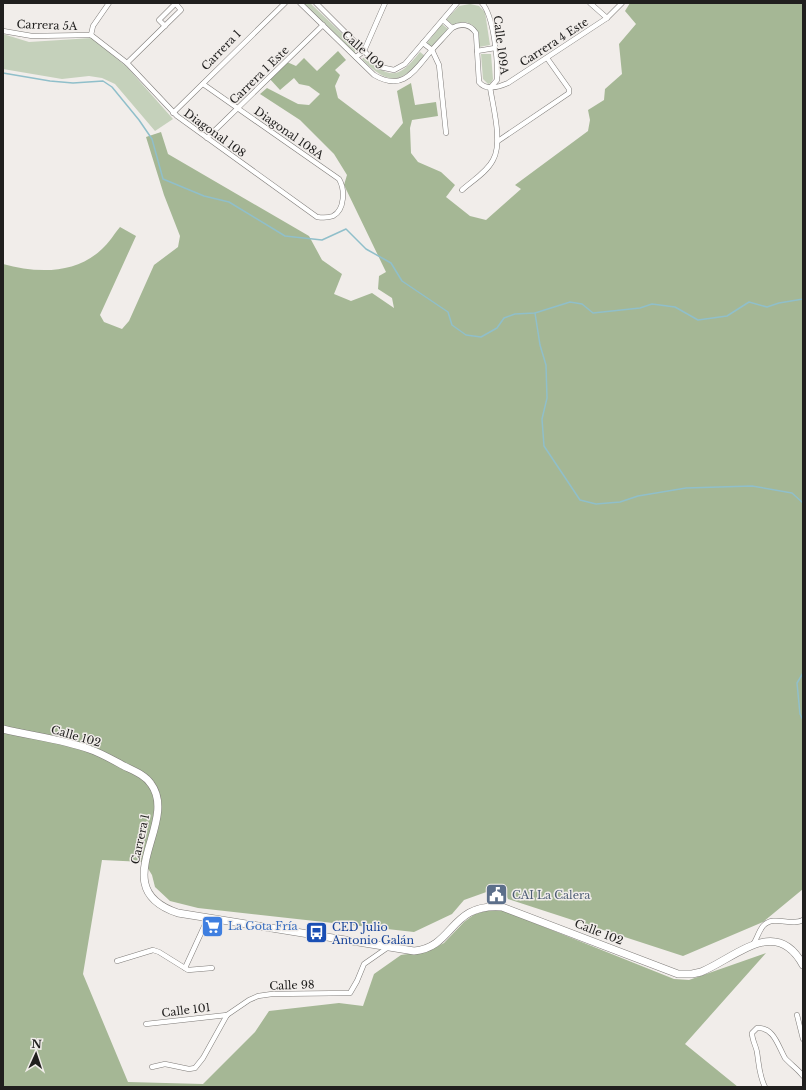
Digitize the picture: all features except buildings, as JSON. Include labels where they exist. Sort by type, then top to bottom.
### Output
[{"type":"main road","name":"Calle 102","points":[[3,729],[78,746],[97,752],[143,776],[155,791]]},
{"type":"main road","name":"Carrera 1","points":[[155,791],[158,801],[157,812],[144,872],[148,891],[157,902],[169,910],[208,918]]},
{"type":"main road","name":"Calle 102","points":[[387,948],[409,951],[426,949],[438,941],[466,914],[486,907],[510,909],[668,971],[686,974],[705,970],[754,943]]},
{"type":"main road","points":[[208,918],[387,948]]},
{"type":"main road","points":[[754,943],[764,941],[774,942],[792,952],[803,965]]},
{"type":"street","points":[[91,35],[93,26],[110,3]]},
{"type":"street","points":[[127,63],[165,26],[181,10],[176,3],[159,20],[165,26]]},
{"type":"street","name":"Carrera 1","points":[[173,113],[285,3]]},
{"type":"street","name":"Calle 109","points":[[300,3],[374,75],[384,80],[394,82],[403,80],[413,74],[452,28]]},
{"type":"street","name":"Calle 109","points":[[316,3],[380,67],[394,70],[405,64],[458,3]]},
{"type":"street","points":[[356,57],[364,51],[385,3]]},
{"type":"street","name":"Calle 109A","points":[[482,3],[490,14],[495,48],[497,80],[490,87]]},
{"type":"street","points":[[590,3],[607,18]]},
{"type":"street","name":"Carrera 4 Este","points":[[490,87],[497,87],[508,83],[607,18],[622,3]]},
{"type":"street","points":[[443,20],[452,28]]},
{"type":"street","name":"Calle 109A","points":[[452,28],[461,24],[471,27],[476,33],[479,82],[481,85],[490,87]]},
{"type":"street","name":"Carrera 1 Este","points":[[207,138],[323,25]]},
{"type":"street","name":"Carrera 5A","points":[[3,31],[32,36],[91,35]]},
{"type":"street","name":"Diagonal 108","points":[[91,35],[127,63],[173,113],[317,218],[334,216],[340,209]]},
{"type":"street","points":[[423,43],[432,50],[439,65],[446,134]]},
{"type":"street","points":[[477,51],[495,48]]},
{"type":"street","points":[[498,141],[567,95],[570,91],[547,58]]},
{"type":"street","name":"Diagonal 108A","points":[[203,84],[339,179],[342,190],[340,209]]},
{"type":"street","name":"Calle 109A","points":[[462,190],[489,166],[496,153],[498,141],[490,87]]},
{"type":"street","points":[[184,968],[208,918]]},
{"type":"street","points":[[754,943],[764,925],[768,923],[782,920],[799,922],[803,920]]},
{"type":"street","name":"Calle 98","points":[[152,1067],[165,1064],[189,1069],[197,1066],[227,1015],[258,996],[291,993],[350,993],[358,981],[364,964],[387,948]]},
{"type":"street","points":[[117,961],[153,950],[159,952],[184,968],[193,971],[212,968]]},
{"type":"street","name":"Calle 101","points":[[146,1024],[227,1015]]},
{"type":"street","points":[[797,1015],[803,1039]]},
{"type":"street","points":[[765,1087],[760,1076],[757,1054],[752,1036],[754,1031],[758,1028],[766,1028],[772,1033],[786,1059],[803,1076]]},
{"type":"green space","points":[[303,3],[310,3],[355,46],[355,53]]},
{"type":"green space","points":[[630,3],[803,3],[803,889],[763,922],[683,956],[508,899],[504,891],[492,890],[464,900],[452,914],[414,932],[198,908],[170,901],[155,887],[152,875],[144,862],[102,860],[83,974],[128,1082],[203,1084],[255,1032],[269,1011],[339,1003],[363,1006],[374,974],[401,955],[428,951],[444,943],[464,922],[475,914],[490,910],[502,910],[674,979],[689,980],[766,953],[685,1044],[738,1087],[3,1087],[3,264],[42,270],[68,268],[80,264],[105,247],[120,227],[136,236],[100,315],[104,322],[122,329],[129,321],[154,265],[178,247],[180,236],[164,195],[146,137],[161,132],[168,154],[309,236],[322,260],[342,274],[334,294],[351,301],[372,293],[394,308],[392,298],[378,289],[379,276],[386,272],[344,185],[347,175],[334,154],[300,120],[260,94],[267,88],[298,104],[309,105],[320,94],[309,86],[299,84],[294,78],[280,90],[269,78],[287,62],[296,66],[304,58],[317,71],[338,51],[346,60],[335,70],[340,75],[335,86],[338,98],[391,138],[403,123],[397,91],[411,83],[415,105],[436,102],[438,116],[412,120],[410,128],[411,153],[418,162],[441,172],[455,185],[446,197],[470,216],[486,220],[521,189],[515,185],[588,131],[590,120],[588,110],[604,100],[605,89],[622,74],[619,44],[636,24],[625,11]]},
{"type":"green space","points":[[470,4],[479,6],[485,12],[490,45],[479,47],[476,30],[470,24],[465,22],[453,25],[446,20],[459,6]]},
{"type":"green space","points":[[442,24],[448,29],[432,47],[427,43]]},
{"type":"green space","points":[[3,34],[29,42],[92,38],[127,67],[173,119],[155,131],[115,84],[102,78],[89,76],[62,79],[3,69]]},
{"type":"green space","points":[[420,52],[425,56],[409,72],[401,77],[395,78],[388,78],[380,74],[362,59],[365,57],[382,70],[388,73],[394,73],[406,67]]},
{"type":"green space","points":[[481,54],[491,54],[493,79],[491,83],[488,84],[483,79]]},
{"type":"waterway","points":[[3,73],[50,81],[73,83],[103,81],[112,87],[139,120],[152,139],[163,179],[204,196],[229,202],[285,236],[322,240],[346,229],[366,249],[391,263],[402,281],[448,312],[452,325],[466,335],[481,337],[497,328],[504,318],[515,314],[535,313],[570,302],[582,304],[593,313],[640,308],[652,304],[675,307],[698,320],[727,316],[749,302],[767,307],[779,303],[803,299]]},
{"type":"waterway","points":[[535,313],[540,345],[546,365],[547,398],[542,419],[544,446],[580,500],[596,504],[620,502],[638,496],[686,488],[752,486],[792,493],[803,503]]},
{"type":"waterway","points":[[803,673],[797,683],[800,714],[803,720]]},
{"type":"place","name":"CAI La Calera","points":[[497,895]]},
{"type":"place","name":"La Gota Fría","points":[[212,926]]},
{"type":"place","name":"CED Julio Antonio Galán","points":[[316,933]]}]
